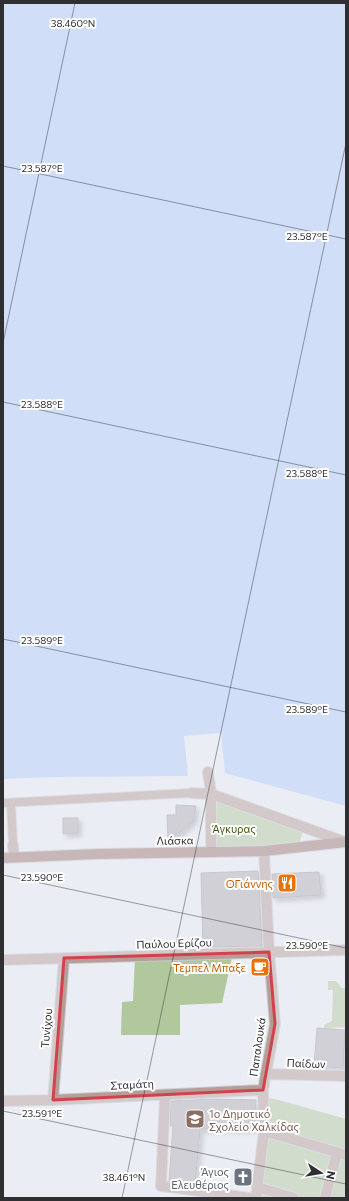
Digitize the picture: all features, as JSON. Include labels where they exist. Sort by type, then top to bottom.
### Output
[{"type":"street","points":[[208,772],[211,852]]},
{"type":"street","points":[[191,793],[210,794],[346,842]]},
{"type":"street","name":"Λιάσκα","points":[[3,858],[98,854],[264,851],[346,842]]},
{"type":"street","points":[[13,846],[14,857]]},
{"type":"street","name":"Παπαλουκά","points":[[256,1198],[264,1131],[263,1090],[275,1024],[269,952],[264,851]]},
{"type":"street","name":"Παύλου Ερίζου","points":[[3,960],[346,950]]},
{"type":"street","name":"Τυνίχου","points":[[53,1100],[64,958]]},
{"type":"street","name":"Παίδων","points":[[266,1074],[346,1076]]},
{"type":"street","name":"Σταμάτη","points":[[3,1101],[263,1090]]},
{"type":"street","points":[[165,1095],[161,1186],[250,1198]]},
{"type":"street","points":[[264,1131],[342,1154],[324,1198]]},
{"type":"street","points":[[258,1186],[294,1198]]},
{"type":"lane","points":[[13,846],[7,803],[191,793]]},
{"type":"highlighted area","points":[[269,952],[275,1024],[263,1090],[53,1100],[64,958]]},
{"type":"green space","name":"Άγκυρας","points":[[211,794],[304,827],[298,848],[211,852]]},
{"type":"green space","points":[[233,953],[222,1003],[180,1005],[180,1035],[121,1035],[122,1002],[133,1001],[135,956]]},
{"type":"green space","points":[[328,981],[336,981],[342,988],[346,988],[346,1027],[324,1028],[324,1025],[332,1021],[333,990],[328,990]]},
{"type":"green space","points":[[263,1097],[346,1119],[346,1198],[256,1198]]},
{"type":"water","points":[[3,3],[346,3],[346,806],[225,773],[221,733],[184,736],[188,776],[3,779]]},
{"type":"building","points":[[176,805],[196,806],[193,821],[182,831],[168,838],[167,815],[176,815]]},
{"type":"building","points":[[63,818],[78,818],[78,833],[63,834]]},
{"type":"building","points":[[258,871],[262,946],[203,947],[201,873]]},
{"type":"building","points":[[319,872],[321,895],[273,898],[272,874]]},
{"type":"building","points":[[317,1028],[345,1030],[343,1068],[314,1066]]},
{"type":"building","points":[[213,1099],[256,1100],[254,1129],[200,1129],[195,1184],[169,1181],[173,1125],[170,1126],[171,1101]]},
{"type":"place","name":"ΟΓιάννης","points":[[287,883]]},
{"type":"place","name":"Τεμπελ Μπαξε","points":[[260,967]]},
{"type":"place","name":"1ο Δημοτικό Σχολείο Χαλκίδας","points":[[195,1119]]},
{"type":"place","name":"Άγιος Ελευθέριος","points":[[243,1177]]}]
